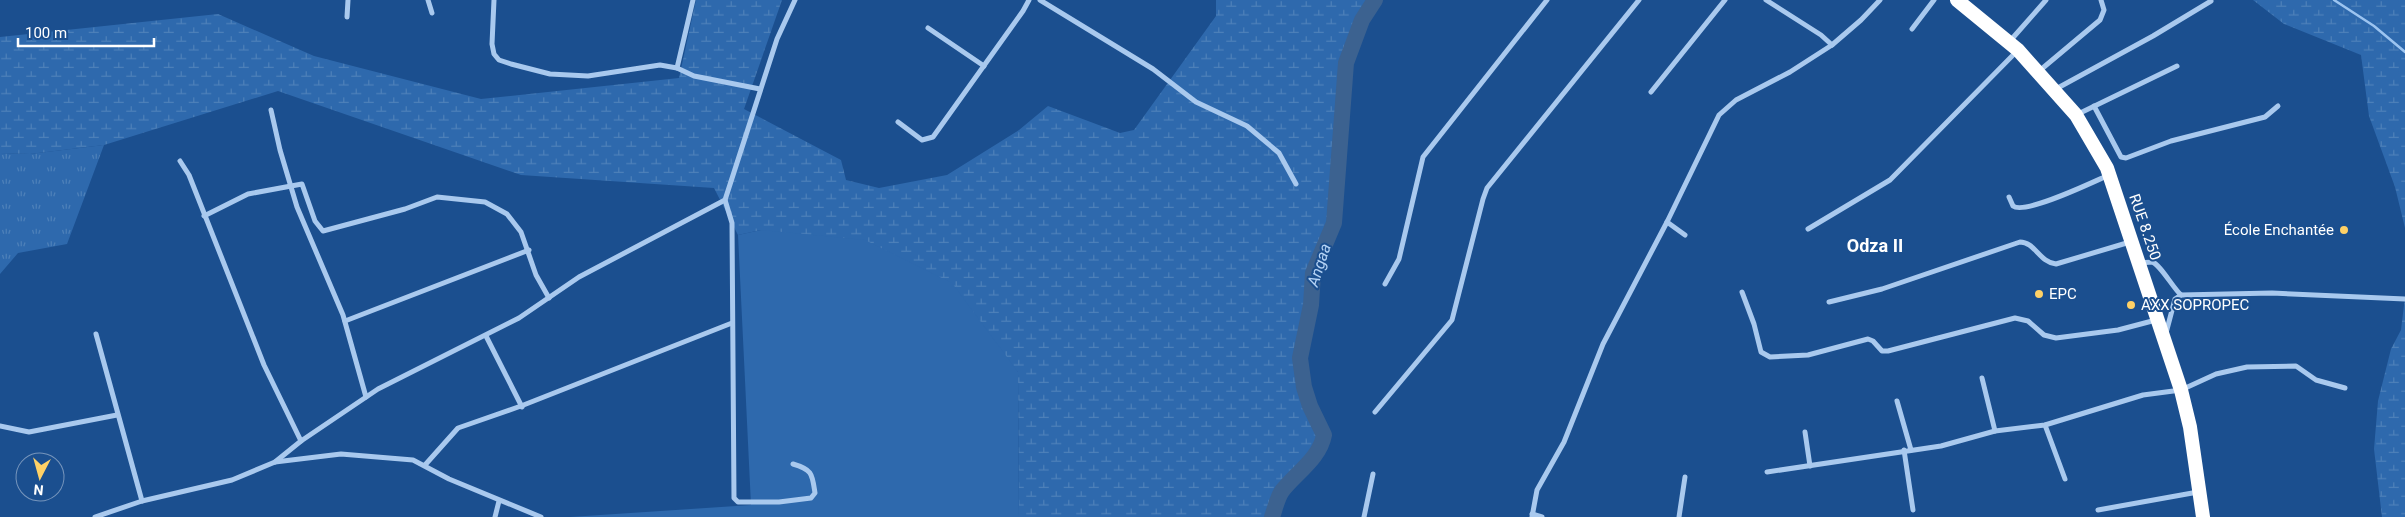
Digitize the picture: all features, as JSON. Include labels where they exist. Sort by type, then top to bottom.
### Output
[{"type":"highway","name":"RUE 8.250","points":[[1957,0],[2013,46],[2076,115],[2110,175],[2181,390],[2190,427],[2203,517]]},
{"type":"street","points":[[347,17],[348,0]]},
{"type":"street","points":[[428,0],[432,13]]},
{"type":"street","points":[[494,0],[492,44],[494,54],[499,60],[550,74],[579,76],[660,65],[677,68],[694,76],[760,89]]},
{"type":"street","points":[[677,68],[693,0]]},
{"type":"street","points":[[793,464],[808,469],[812,473],[815,493],[812,498],[761,503],[738,502],[734,498],[732,224],[725,200],[777,39],[795,0]]},
{"type":"street","points":[[898,122],[922,140],[933,137],[1024,11],[1029,0]]},
{"type":"street","points":[[1040,0],[1153,69],[1196,102],[1247,126],[1279,153],[1296,184]]},
{"type":"street","points":[[1385,284],[1399,259],[1423,157],[1547,0]]},
{"type":"street","points":[[1375,412],[1452,320],[1483,199],[1488,188],[1639,0]]},
{"type":"street","points":[[1650,92],[1725,0]]},
{"type":"street","points":[[1766,0],[1821,35],[1832,45]]},
{"type":"street","points":[[1542,517],[1532,515],[1537,490],[1564,442],[1603,344],[1723,110],[1832,45],[1861,20],[1880,0]]},
{"type":"street","points":[[1912,29],[1934,0]]},
{"type":"street","points":[[1808,229],[1890,180],[2013,46],[2046,0]]},
{"type":"street","points":[[2038,72],[2100,20],[2104,10],[2100,0]]},
{"type":"street","points":[[2054,90],[2153,36],[2211,1]]},
{"type":"street","points":[[928,28],[984,66]]},
{"type":"street","points":[[2076,115],[2177,66]]},
{"type":"street","points":[[2094,106],[2121,157],[2126,158],[2171,141],[2265,116],[2278,106]]},
{"type":"street","points":[[271,110],[297,208],[345,321],[366,397]]},
{"type":"street","points":[[180,161],[189,175],[264,365],[301,441]]},
{"type":"street","points":[[2009,197],[2013,206],[2021,210],[2110,175]]},
{"type":"street","points":[[204,216],[248,194],[302,184],[315,221],[323,231],[405,209],[437,197],[484,202],[507,214],[521,232],[536,275],[549,298]]},
{"type":"street","points":[[275,462],[301,441],[366,397],[519,318],[579,277],[725,200]]},
{"type":"street","points":[[1667,222],[1685,235]]},
{"type":"street","points":[[1829,302],[1882,289],[2020,242],[2030,244],[2042,259],[2049,264],[2056,264],[2133,241]]},
{"type":"street","points":[[345,321],[528,250]]},
{"type":"street","points":[[2140,263],[2152,262],[2158,266],[2174,288],[2182,295]]},
{"type":"street","points":[[1742,292],[1754,324],[1761,352],[1770,357],[1808,355],[1862,339],[1873,341],[1882,351],[2015,318],[2028,321],[2044,335],[2056,338],[2118,330],[2158,320]]},
{"type":"street","points":[[2164,336],[2169,326],[2175,299],[2182,295],[2272,292],[2405,299]]},
{"type":"street","points":[[424,465],[458,428],[522,407],[732,323]]},
{"type":"street","points":[[96,334],[142,501]]},
{"type":"street","points":[[486,336],[522,407]]},
{"type":"street","points":[[1768,472],[1940,446],[1995,431],[2045,425],[2143,395],[2181,390],[2216,374],[2247,367],[2289,364],[2302,368],[2316,380],[2345,388]]},
{"type":"street","points":[[1982,378],[1995,431]]},
{"type":"street","points":[[1897,401],[1911,450]]},
{"type":"street","points":[[0,426],[28,432],[117,415]]},
{"type":"street","points":[[2045,425],[2065,479]]},
{"type":"street","points":[[1805,432],[1810,466]]},
{"type":"street","points":[[1904,450],[1913,510]]},
{"type":"street","points":[[95,517],[112,514],[142,501],[232,480],[275,462],[341,454],[413,460],[449,479],[541,517]]},
{"type":"street","points":[[1364,517],[1373,474]]},
{"type":"street","points":[[1679,517],[1686,476]]},
{"type":"street","points":[[2098,510],[2200,492]]},
{"type":"street","points":[[495,517],[499,501]]},
{"type":"green space","points":[[696,0],[782,0],[744,109],[841,160],[846,180],[879,188],[947,175],[1019,130],[1048,106],[1120,133],[1134,130],[1216,16],[1216,0],[1375,0],[1362,20],[1346,63],[1334,223],[1313,273],[1311,305],[1300,358],[1304,387],[1310,406],[1324,435],[1322,443],[1313,458],[1282,491],[1272,517],[1019,517],[1018,372],[761,230],[738,235],[714,188],[521,175],[278,91],[104,145],[30,154],[0,153],[0,37],[218,14],[314,56],[481,99],[679,78]]},
{"type":"green space","points":[[2253,0],[2405,0],[2405,228],[2395,187],[2369,116],[2361,55],[2284,24]]},
{"type":"green space","points":[[104,145],[67,244],[18,253],[0,274],[0,153],[30,154]]},
{"type":"green space","points":[[761,230],[865,240],[952,283],[1018,372],[1019,517],[570,517],[751,505],[738,235]]},
{"type":"green space","points":[[2405,297],[2405,517],[2382,517],[2374,449],[2378,401],[2391,349],[2401,330]]},
{"type":"waterway","name":"Angaa","points":[[1272,517],[1282,491],[1313,458],[1322,443],[1324,435],[1310,406],[1304,387],[1300,358],[1311,305],[1313,273],[1334,223],[1346,63],[1362,20],[1375,0]]},
{"type":"waterway","points":[[2334,0],[2374,26],[2405,52]]},
{"type":"place","name":"École Enchantée","points":[[2344,230]]},
{"type":"place","name":"EPC","points":[[2039,294]]},
{"type":"place","name":"AXX SOPROPEC","points":[[2131,305]]},
{"type":"district","name":"Odza II","points":[[1875,245]]}]
